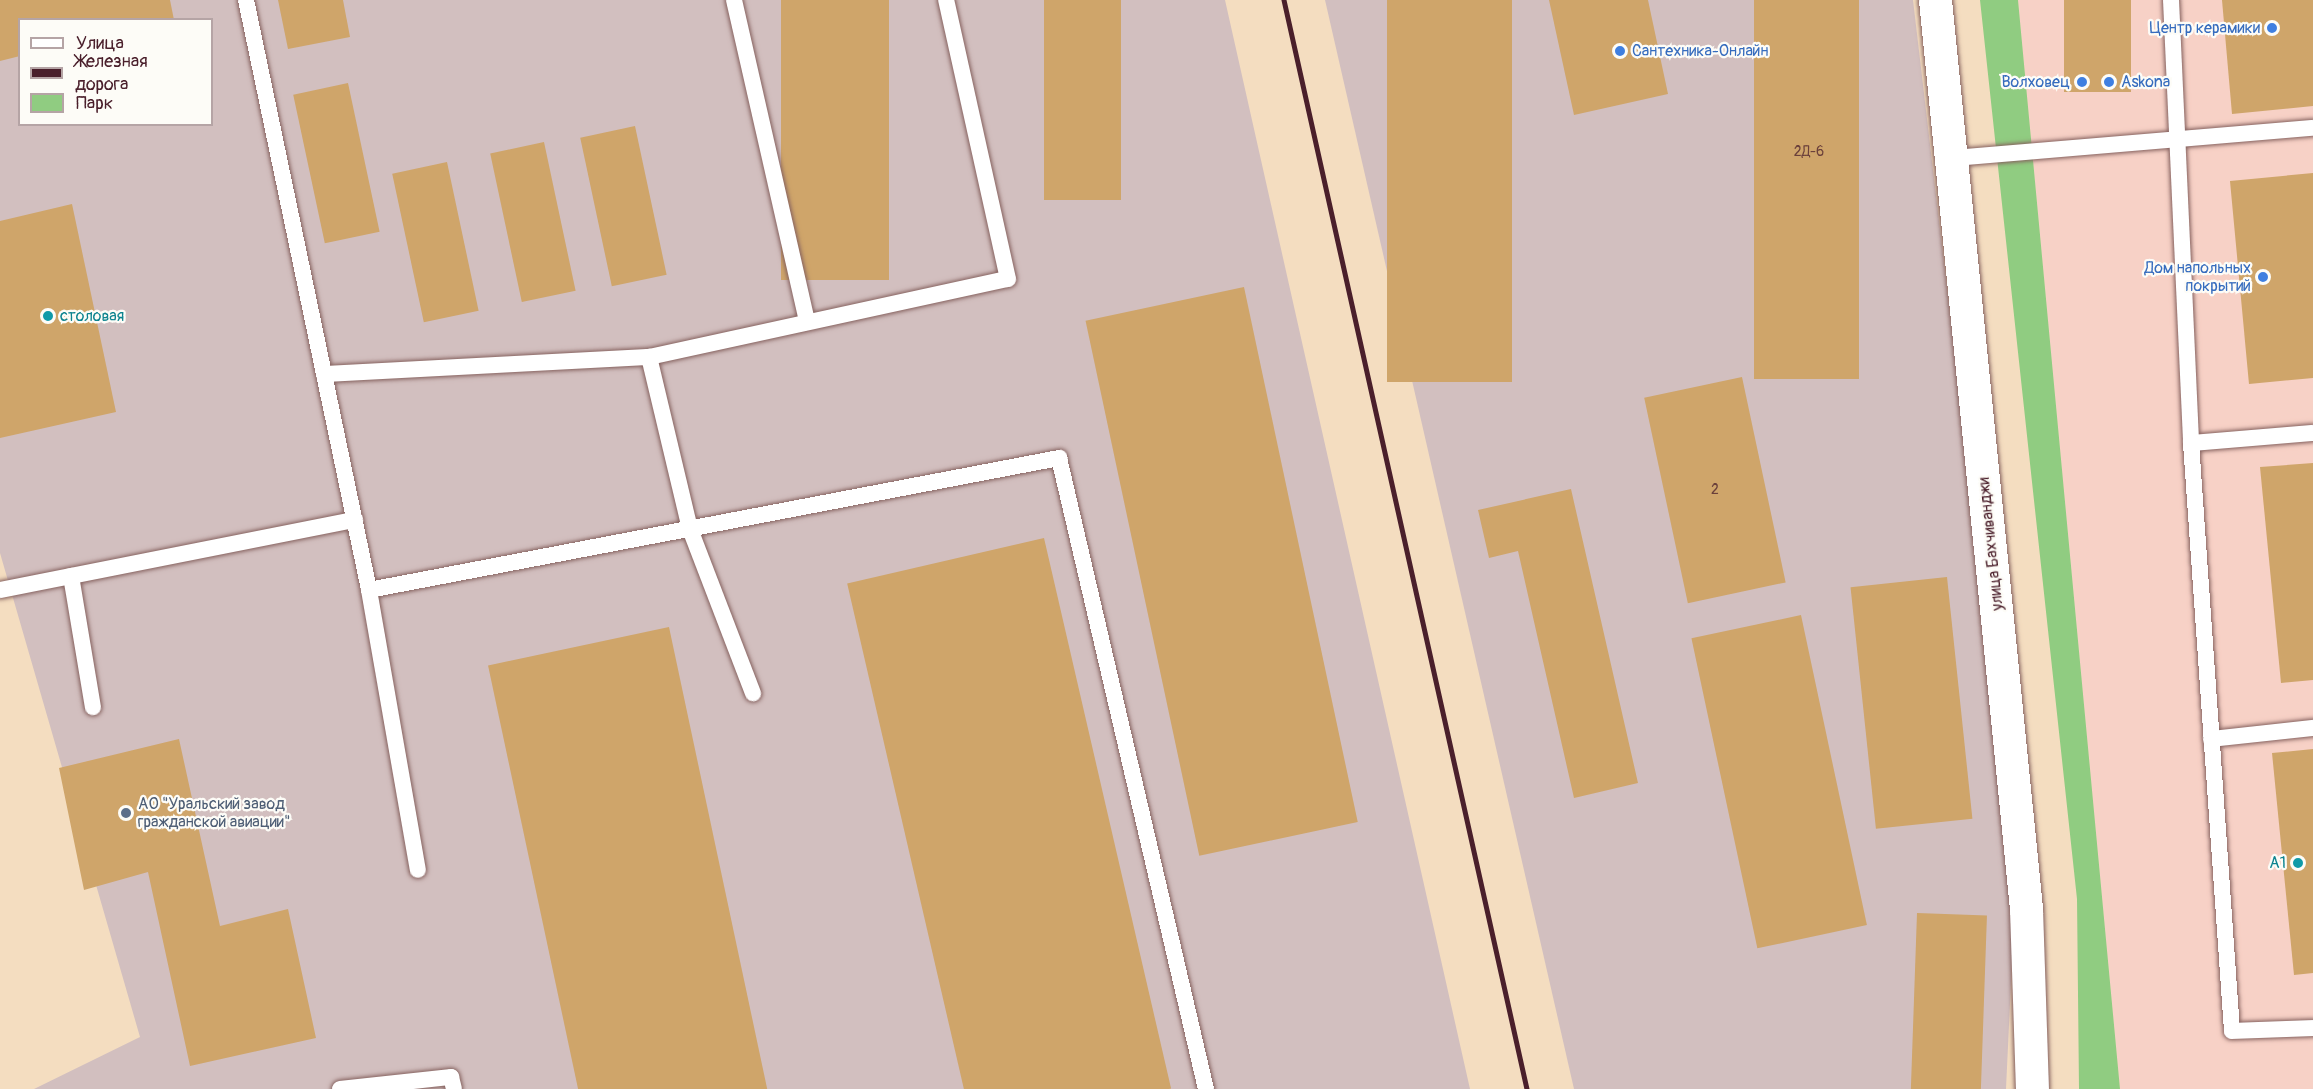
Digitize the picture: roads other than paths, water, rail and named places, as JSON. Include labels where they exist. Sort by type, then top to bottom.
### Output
[{"type":"main road","name":"улица Бахчиванджи","points":[[1935,0],[1953,158],[2026,909],[2031,1089]]},
{"type":"lane","points":[[246,0],[369,590],[418,870]]},
{"type":"lane","points":[[734,0],[807,322]]},
{"type":"lane","points":[[324,374],[649,357],[1008,279],[946,0]]},
{"type":"lane","points":[[2171,0],[2191,443],[2232,1031],[2313,1028]]},
{"type":"lane","points":[[1953,158],[2313,128]]},
{"type":"lane","points":[[649,357],[690,529],[753,693]]},
{"type":"lane","points":[[2191,443],[2313,433]]},
{"type":"lane","points":[[369,590],[1059,458],[1206,1089]]},
{"type":"lane","points":[[0,590],[355,520]]},
{"type":"lane","points":[[71,576],[93,707]]},
{"type":"lane","points":[[2211,739],[2313,728]]},
{"type":"lane","points":[[340,1089],[450,1077],[454,1089]]},
{"type":"railway","points":[[1284,0],[1527,1089]]},
{"type":"place","name":"Центр керамики","points":[[2272,28]]},
{"type":"place","name":"Сантехника-Онлайн","points":[[1620,51]]},
{"type":"place","name":"Волховец","points":[[2082,82]]},
{"type":"place","name":"Askona","points":[[2109,82]]},
{"type":"place","name":"Дом напольных покрытий","points":[[2263,277]]},
{"type":"place","name":"столовая","points":[[48,316]]},
{"type":"place","name":"АО \"Уральский завод гражданской авиации\"","points":[[126,813]]},
{"type":"place","name":"A1","points":[[2298,863]]}]
